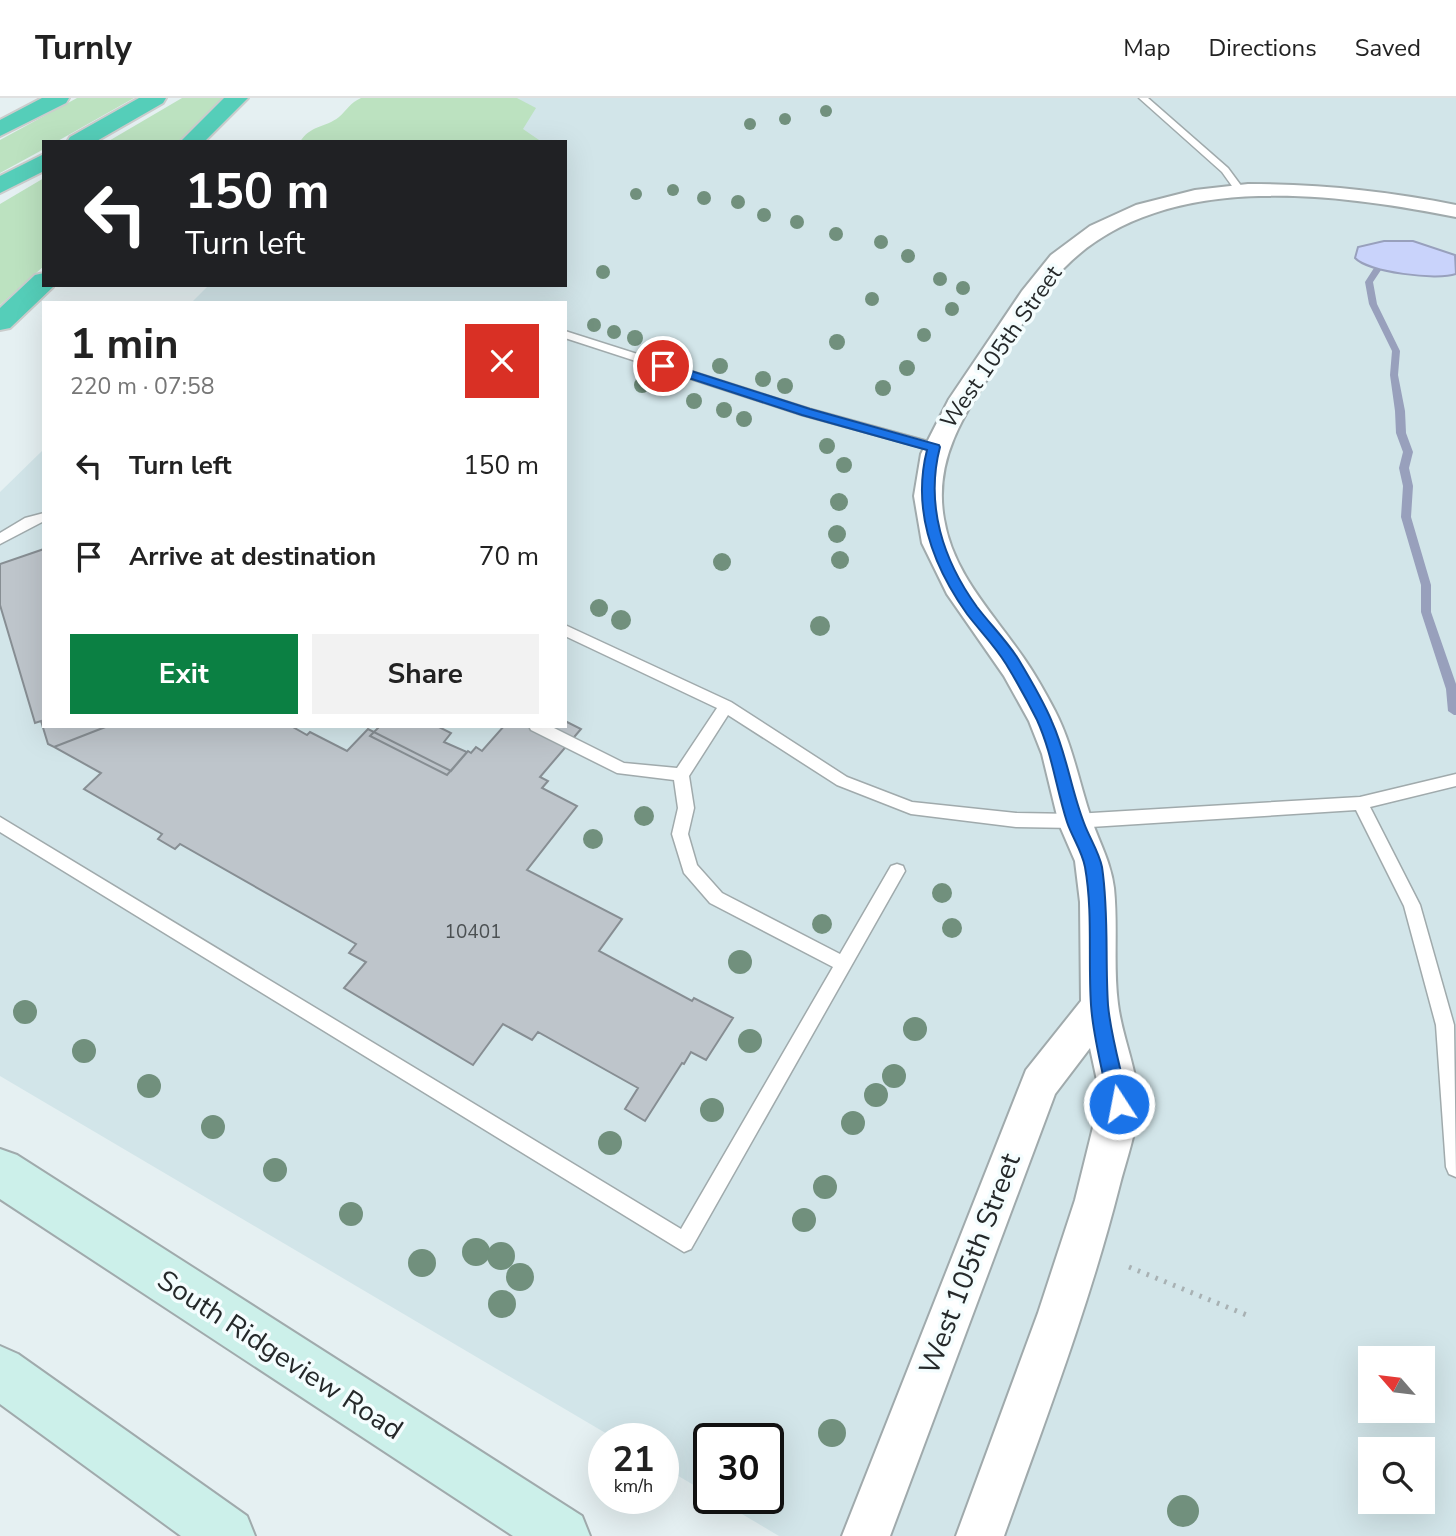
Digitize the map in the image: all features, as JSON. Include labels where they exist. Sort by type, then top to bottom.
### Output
[{"type":"highway","points":[[0,129],[58,98]]},
{"type":"highway","points":[[82,140],[155,98]]},
{"type":"highway","points":[[193,140],[237,98]]},
{"type":"highway","points":[[0,186],[42,162]]},
{"type":"highway","points":[[0,322],[42,283]]},
{"type":"main road","name":"South Ridgeview Road","points":[[0,1172],[562,1536]]},
{"type":"main road","points":[[0,1372],[227,1536]]},
{"type":"street","name":"West 105th Street","points":[[980,1536],[1039,1377],[1091,1224],[1119,1104],[1100,1007],[1093,864],[1075,821],[1058,753],[1044,719],[1011,659],[972,610],[950,575],[938,547],[930,520],[928,493],[929,467],[934,447],[958,402],[1058,261],[1082,241],[1147,209],[1172,202],[1240,191],[1310,190],[1354,193],[1456,211]]},
{"type":"street","name":"West 105th Street","points":[[866,1536],[1040,1083],[1100,1007]]},
{"type":"lane","points":[[1143,98],[1225,170],[1240,191]]},
{"type":"lane","points":[[567,335],[806,412],[934,447]]},
{"type":"lane","points":[[0,539],[30,521],[42,518]]},
{"type":"lane","points":[[567,631],[726,706],[842,781],[911,808],[1016,820],[1075,821],[1360,803],[1456,780]]},
{"type":"lane","points":[[726,706],[681,775],[686,808],[680,834],[690,868],[716,898],[844,964]]},
{"type":"lane","points":[[540,728],[622,769],[681,775]]},
{"type":"lane","points":[[1360,803],[1412,905],[1445,1025],[1456,1167]]},
{"type":"lane","points":[[0,824],[684,1242],[897,872]]},
{"type":"path","points":[[1129,1267],[1249,1316]]},
{"type":"shaded area","points":[[482,98],[1456,98],[1456,1536],[779,1536],[742,1514],[784,1514],[784,1423],[693,1423],[693,1485],[679,1476],[679,1423],[589,1423],[0,1076],[0,492],[42,451],[42,728],[567,728],[567,301],[193,301],[207,287],[567,287],[567,140],[423,140]]},
{"type":"green space","points":[[77,98],[134,98],[60,140],[42,140],[42,150],[0,173],[0,140]]},
{"type":"green space","points":[[182,98],[225,98],[180,140],[110,140]]},
{"type":"green space","points":[[361,98],[517,98],[536,108],[523,129],[539,140],[301,140],[308,132],[334,121]]},
{"type":"green space","points":[[42,179],[42,268],[0,305],[0,204]]},
{"type":"water","points":[[1384,241],[1413,241],[1455,255],[1456,274],[1403,274],[1362,263],[1355,258],[1358,247]]},
{"type":"building","points":[[42,550],[42,724],[41,721],[35,723],[0,605],[0,564]]},
{"type":"building","points":[[567,722],[581,729],[540,777],[548,781],[542,788],[577,806],[527,870],[622,919],[599,951],[692,1001],[694,998],[733,1018],[706,1060],[691,1052],[645,1121],[625,1109],[638,1088],[538,1032],[532,1040],[503,1024],[473,1065],[344,988],[366,962],[349,953],[356,944],[180,844],[175,849],[158,839],[162,834],[84,789],[101,773],[54,747],[103,728],[295,728],[307,735],[310,732],[347,751],[368,729],[451,771],[468,751],[471,753],[476,747],[482,751],[502,728],[567,728]]},
{"type":"building","points":[[43,728],[103,728],[54,747],[48,744]]},
{"type":"building","points":[[378,728],[441,728],[451,733],[444,742],[467,752],[447,775],[370,736]]},
{"type":"waterway","points":[[1377,270],[1369,282],[1373,304],[1396,351],[1394,375],[1401,433],[1408,452],[1404,468],[1408,486],[1406,517],[1426,585],[1426,612],[1452,689],[1454,711]]},
{"type":"route","points":[[663,366],[806,412],[934,447],[929,467],[928,493],[930,520],[938,547],[950,575],[972,610],[1011,659],[1044,719],[1058,753],[1075,821],[1093,864],[1100,1007],[1119,1104]]}]
